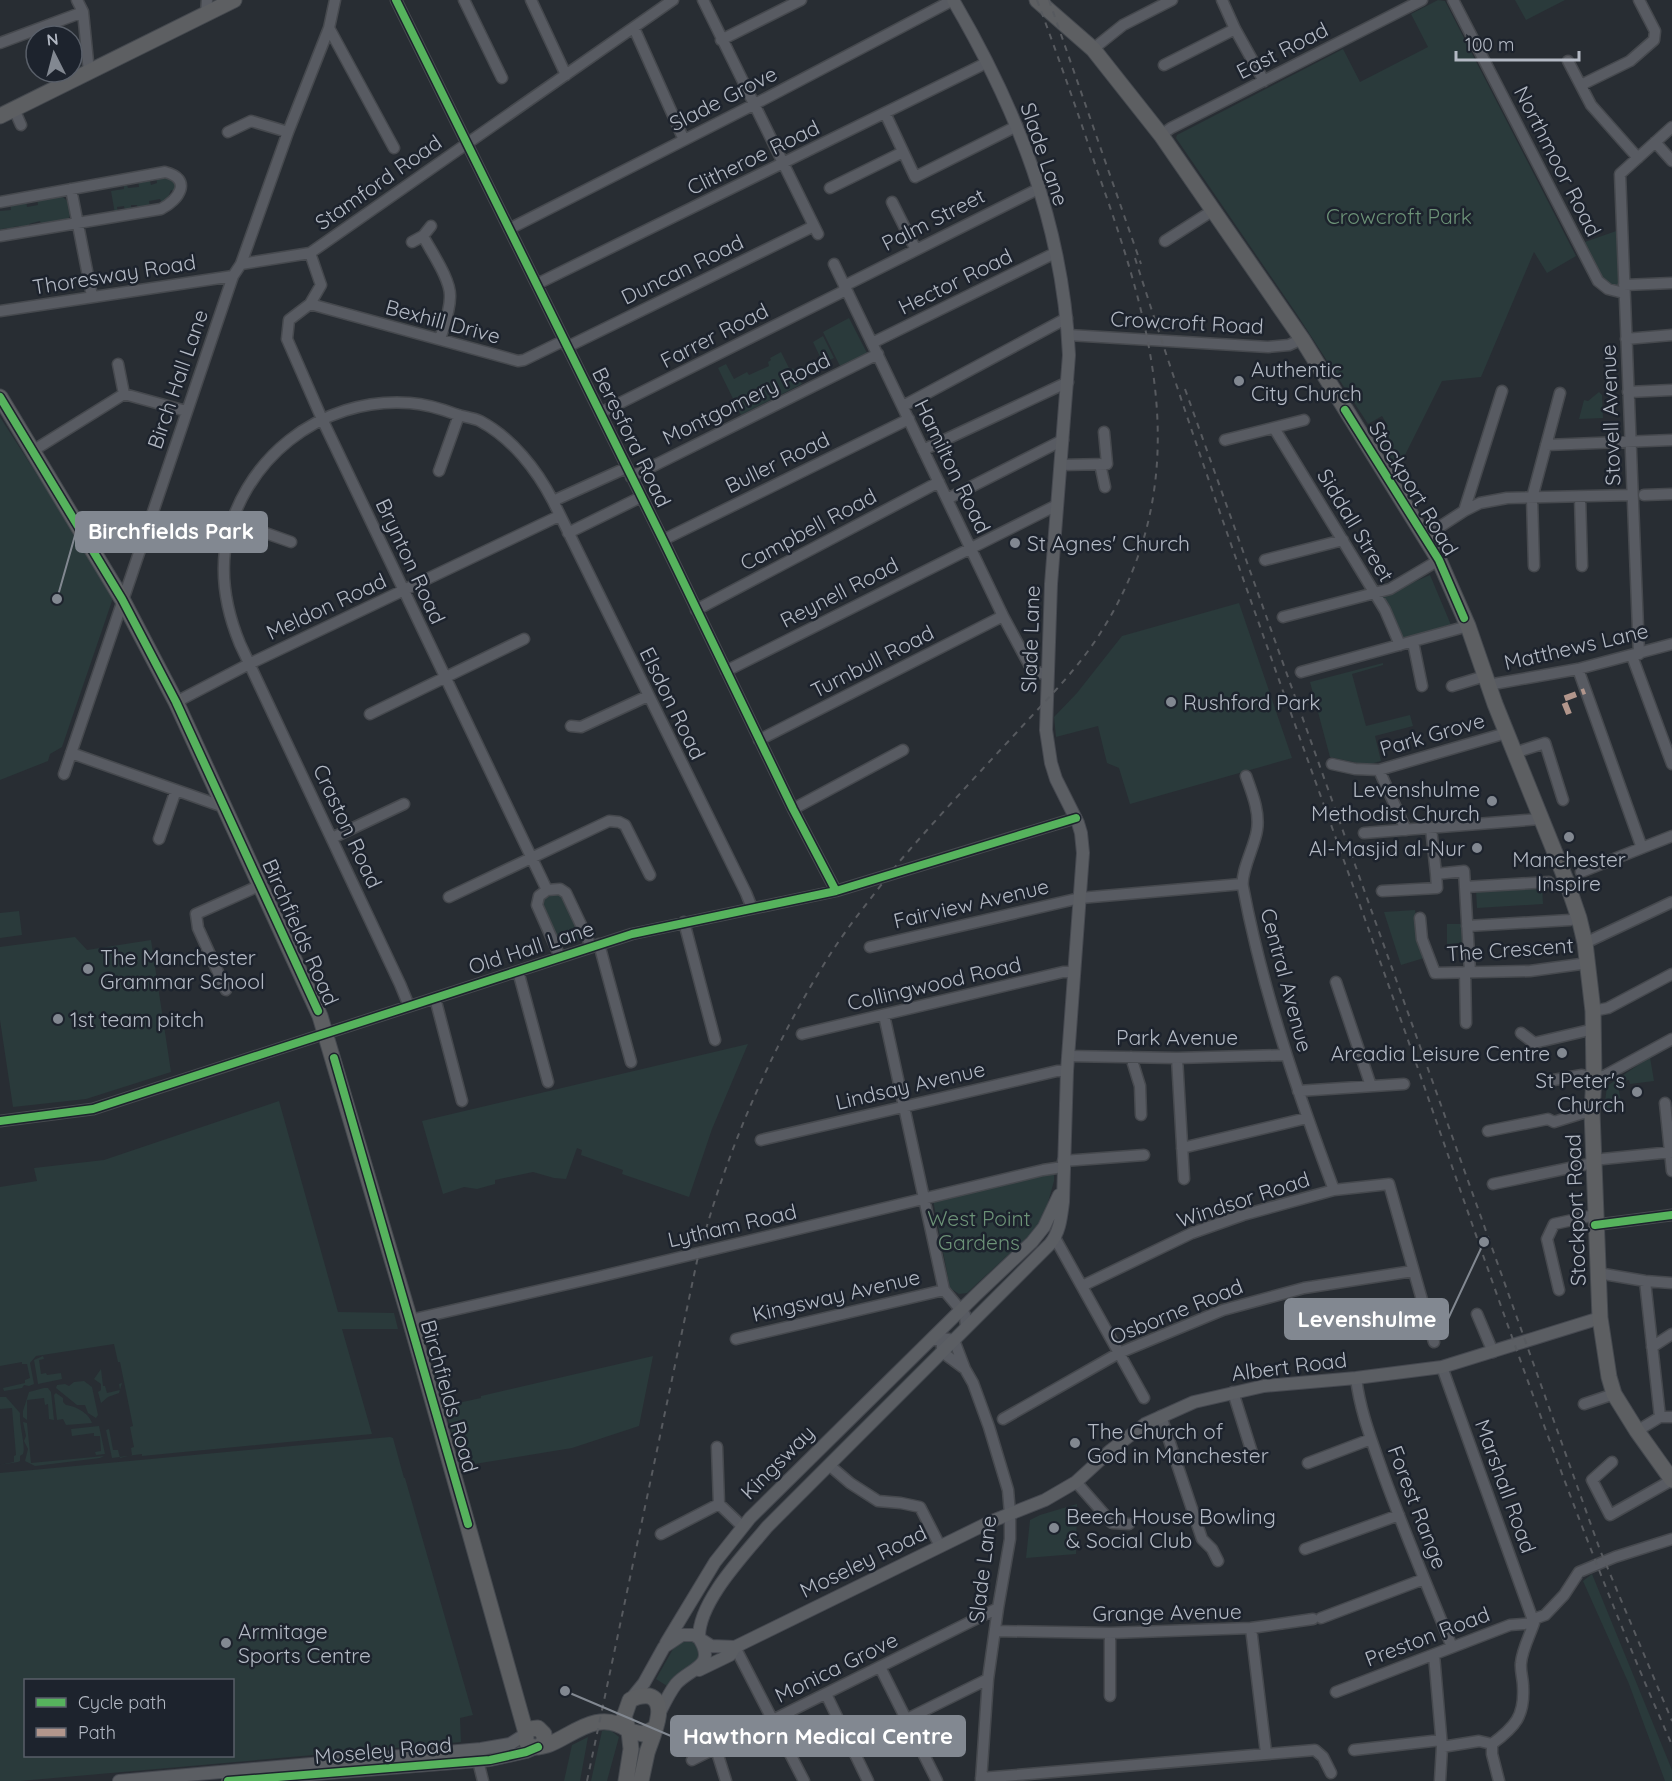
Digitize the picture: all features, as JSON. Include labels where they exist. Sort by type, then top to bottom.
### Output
[{"type":"highway","points":[[7,113],[89,72],[207,7],[234,0]]},
{"type":"highway","name":"Stockport Road","points":[[1037,0],[1093,49],[1161,135],[1302,339],[1439,560],[1468,626],[1506,734],[1566,880],[1585,943],[1594,1029],[1592,1114],[1600,1318],[1609,1377],[1614,1394],[1672,1480]]},
{"type":"highway","name":"Birchfields Road","points":[[0,396],[122,599],[176,702],[317,1008],[410,1320],[517,1700],[532,1731]]},
{"type":"highway","points":[[626,1781],[632,1749],[624,1717],[631,1700],[640,1696],[650,1697],[656,1701],[657,1721],[643,1734],[629,1731]]},
{"type":"highway","name":"Moseley Road","points":[[539,1747],[558,1740],[631,1700]]},
{"type":"highway","name":"Kingsway","points":[[641,1781],[657,1721]]},
{"type":"highway","name":"Moseley Road","points":[[532,1731],[609,1722],[629,1731]]},
{"type":"highway","points":[[532,1731],[545,1737],[539,1747]]},
{"type":"main road","name":"Slade Lane","points":[[942,1337],[966,1328],[1055,1238],[1060,1223],[1063,1202],[1067,1071],[1083,845],[1076,818],[1056,779],[1049,754],[1046,729],[1057,505],[1068,382],[1067,318],[1040,188],[1005,98],[953,0]]},
{"type":"main road","name":"Slade Lane","points":[[942,1352],[942,1337],[962,1310],[1032,1242],[1044,1227],[1062,1186]]},
{"type":"main road","points":[[1032,1242],[1045,1234],[1055,1238]]},
{"type":"main road","name":"Albert Road","points":[[1010,1514],[1045,1500],[1076,1482],[1129,1435],[1161,1416],[1194,1402],[1264,1386],[1356,1378],[1442,1367],[1600,1318]]},
{"type":"main road","name":"Kingsway","points":[[631,1700],[644,1683],[716,1562],[743,1527],[830,1438],[942,1337]]},
{"type":"main road","name":"Kingsway","points":[[657,1721],[677,1684],[703,1663],[706,1656],[700,1639],[700,1622],[728,1574],[766,1527],[942,1352]]},
{"type":"main road","name":"Moseley Road","points":[[691,1673],[730,1655],[735,1647],[1010,1514]]},
{"type":"main road","points":[[664,1647],[682,1635],[694,1635],[711,1646],[735,1647]]},
{"type":"main road","name":"Moseley Road","points":[[120,1781],[201,1777],[481,1749],[505,1746],[532,1731]]},
{"type":"main road","name":"Moseley Road","points":[[228,1781],[478,1761],[518,1755],[539,1747]]},
{"type":"street","points":[[77,0],[83,12],[89,72]]},
{"type":"street","name":"Birch Hall Lane","points":[[64,774],[233,276],[241,264],[328,28],[335,0]]},
{"type":"street","name":"Beresford Road","points":[[396,0],[663,540],[793,809],[836,891]]},
{"type":"street","points":[[464,0],[502,78]]},
{"type":"street","points":[[531,0],[566,75]]},
{"type":"street","name":"Stamford Road","points":[[241,264],[309,253],[673,0]]},
{"type":"street","points":[[703,0],[784,164]]},
{"type":"street","points":[[721,40],[801,0]]},
{"type":"street","name":"Slade Grove","points":[[509,229],[953,0]]},
{"type":"street","points":[[1093,49],[1123,25],[1172,0]]},
{"type":"street","points":[[1224,0],[1235,28],[1264,81]]},
{"type":"street","name":"East Road","points":[[1161,135],[1422,0]]},
{"type":"street","name":"Northmoor Road","points":[[1453,0],[1598,281],[1608,289],[1624,289]]},
{"type":"street","points":[[1581,85],[1630,61],[1654,40],[1655,31],[1639,0]]},
{"type":"street","points":[[0,43],[83,12]]},
{"type":"street","points":[[328,28],[394,148]]},
{"type":"street","points":[[634,28],[684,140]]},
{"type":"street","points":[[1164,64],[1235,28]]},
{"type":"street","points":[[1568,61],[1591,105],[1638,158],[1672,127]]},
{"type":"street","name":"Clitheroe Road","points":[[537,284],[986,63]]},
{"type":"street","points":[[7,113],[21,125]]},
{"type":"street","points":[[885,114],[915,177],[1017,126]]},
{"type":"street","points":[[228,132],[251,121],[288,132]]},
{"type":"street","points":[[1655,142],[1672,161]]},
{"type":"street","points":[[830,188],[903,152]]},
{"type":"street","name":"Stovell Avenue","points":[[1638,158],[1620,174],[1630,442],[1638,495],[1635,655],[1672,764]]},
{"type":"street","name":"Duncan Road","points":[[565,344],[816,230],[784,164]]},
{"type":"street","points":[[0,202],[45,191],[71,189],[165,172],[173,174],[180,181],[181,189],[179,196],[171,204],[160,209],[0,236]]},
{"type":"street","name":"Palm Street","points":[[845,288],[1040,188]]},
{"type":"street","points":[[71,189],[92,296]]},
{"type":"street","points":[[892,202],[916,250]]},
{"type":"street","points":[[1165,241],[1212,210]]},
{"type":"street","points":[[412,242],[423,236],[431,226]]},
{"type":"street","points":[[423,236],[449,285],[451,295],[440,339]]},
{"type":"street","points":[[309,253],[321,285],[310,304]]},
{"type":"street","name":"Hector Road","points":[[872,343],[1055,253]]},
{"type":"street","name":"Hamilton Road","points":[[834,264],[1003,616],[1032,670],[1047,675]]},
{"type":"street","name":"Thoresway Road","points":[[0,311],[233,276]]},
{"type":"street","points":[[1624,289],[1672,283]]},
{"type":"street","name":"Farrer Road","points":[[600,413],[845,288]]},
{"type":"street","name":"Bexhill Drive","points":[[310,304],[518,361],[565,344]]},
{"type":"street","name":"Brynton Road","points":[[310,304],[289,320],[287,339],[322,419],[547,890]]},
{"type":"street","points":[[903,406],[1067,318]]},
{"type":"street","points":[[1626,339],[1672,334]]},
{"type":"street","name":"Crowcroft Road","points":[[1068,335],[1268,347],[1289,345],[1302,339]]},
{"type":"street","name":"Montgomery Road","points":[[629,472],[878,354]]},
{"type":"street","points":[[118,364],[124,394]]},
{"type":"street","points":[[923,450],[1068,382]]},
{"type":"street","points":[[1629,392],[1672,390]]},
{"type":"street","points":[[1464,511],[1502,391]]},
{"type":"street","points":[[1534,566],[1532,498],[1560,393]]},
{"type":"street","points":[[34,450],[124,394],[186,411]]},
{"type":"street","name":"Elsdon Road","points":[[322,419],[357,406],[391,402],[426,405],[479,421],[513,446],[544,483],[752,908]]},
{"type":"street","points":[[440,471],[459,415]]},
{"type":"street","name":"Craston Road","points":[[322,419],[301,431],[268,459],[248,485],[232,521],[225,559],[226,594],[230,619],[249,664],[409,1006]]},
{"type":"street","name":"Buller Road","points":[[663,540],[909,419]]},
{"type":"street","points":[[1225,440],[1304,420]]},
{"type":"street","name":"Siddall Street","points":[[1274,428],[1385,610],[1400,645]]},
{"type":"street","points":[[1061,465],[1107,464],[1104,432]]},
{"type":"street","points":[[947,499],[1063,440]]},
{"type":"street","points":[[1546,445],[1672,440]]},
{"type":"street","points":[[1100,464],[1105,487]]},
{"type":"street","points":[[553,501],[629,472]]},
{"type":"street","name":"Campbell Road","points":[[696,610],[939,482]]},
{"type":"street","points":[[1424,537],[1480,503],[1532,498],[1672,494]]},
{"type":"street","points":[[568,533],[640,497]]},
{"type":"street","points":[[1580,497],[1582,566]]},
{"type":"street","name":"Reynell Road","points":[[726,671],[1057,505]]},
{"type":"street","name":"Meldon Road","points":[[176,702],[249,664],[559,516]]},
{"type":"street","points":[[232,521],[291,542]]},
{"type":"street","points":[[1265,560],[1343,540]]},
{"type":"street","points":[[1283,616],[1390,589],[1439,560]]},
{"type":"street","name":"Turnbull Road","points":[[759,740],[1003,616]]},
{"type":"street","points":[[1301,672],[1468,626]]},
{"type":"street","points":[[370,714],[524,639]]},
{"type":"street","points":[[1413,642],[1422,686]]},
{"type":"street","name":"Matthews Lane","points":[[1452,686],[1578,669],[1672,644]]},
{"type":"street","points":[[1578,669],[1642,848]]},
{"type":"street","points":[[571,726],[581,727],[648,696]]},
{"type":"street","name":"Park Grove","points":[[1332,764],[1355,769],[1379,770],[1506,734]]},
{"type":"street","points":[[1514,753],[1545,743],[1563,800]]},
{"type":"street","points":[[793,809],[903,750]]},
{"type":"street","points":[[71,753],[224,807]]},
{"type":"street","points":[[1379,770],[1406,830]]},
{"type":"street","name":"Central Avenue","points":[[1246,776],[1254,799],[1257,829],[1242,884],[1285,1055],[1334,1190]]},
{"type":"street","points":[[159,839],[176,790]]},
{"type":"street","points":[[332,838],[404,804]]},
{"type":"street","name":"Old Hall Lane","points":[[0,1121],[93,1109],[595,945],[684,922],[836,891],[1076,818]]},
{"type":"street","points":[[1364,833],[1540,819]]},
{"type":"street","points":[[449,897],[605,823],[615,821],[625,825],[641,867],[650,875]]},
{"type":"street","points":[[1382,891],[1437,888],[1431,828]]},
{"type":"street","points":[[1581,873],[1672,836]]},
{"type":"street","points":[[1436,874],[1464,871],[1467,926],[1466,1023]]},
{"type":"street","points":[[1465,887],[1549,882]]},
{"type":"street","name":"Fairview Avenue","points":[[870,947],[1080,898],[1242,884]]},
{"type":"street","points":[[226,990],[198,928],[196,914],[261,885]]},
{"type":"street","points":[[561,957],[537,905],[539,896],[547,890],[556,888],[566,892],[595,945],[631,1062]]},
{"type":"street","points":[[1585,943],[1672,902]]},
{"type":"street","name":"The Crescent","points":[[1420,918],[1422,939],[1435,973],[1530,970],[1588,963]]},
{"type":"street","points":[[1467,926],[1579,918]]},
{"type":"street","points":[[684,922],[715,1040]]},
{"type":"street","points":[[518,971],[548,1082]]},
{"type":"street","name":"Collingwood Road","points":[[802,1034],[1063,972],[1074,972]]},
{"type":"street","points":[[1593,1011],[1608,1008],[1671,977]]},
{"type":"street","points":[[1336,982],[1371,1086]]},
{"type":"street","points":[[435,998],[462,1101]]},
{"type":"street","points":[[884,1015],[944,1290],[962,1310],[966,1328]]},
{"type":"street","points":[[1521,1033],[1534,1043],[1594,1029]]},
{"type":"street","points":[[1548,1081],[1582,1075],[1594,1078],[1611,1074],[1672,1039]]},
{"type":"street","name":"Park Avenue","points":[[1068,1056],[1177,1058],[1285,1055]]},
{"type":"street","points":[[1131,1057],[1140,1086],[1141,1115]]},
{"type":"street","points":[[1177,1058],[1184,1179]]},
{"type":"street","name":"Lindsay Avenue","points":[[761,1140],[1057,1071],[1067,1071]]},
{"type":"street","points":[[1298,1091],[1404,1084]]},
{"type":"street","points":[[1665,1103],[1672,1171]]},
{"type":"street","points":[[1488,1131],[1548,1119],[1554,1122],[1583,1113],[1592,1114]]},
{"type":"street","points":[[1182,1148],[1307,1118]]},
{"type":"street","points":[[1493,1184],[1593,1162],[1671,1152]]},
{"type":"street","name":"Lytham Road","points":[[410,1320],[925,1199],[1063,1164],[1144,1155]]},
{"type":"street","name":"Windsor Road","points":[[1082,1286],[1192,1233],[1243,1215],[1334,1190],[1389,1184],[1413,1271]]},
{"type":"street","points":[[1559,1290],[1547,1239],[1554,1224],[1672,1215]]},
{"type":"street","points":[[1055,1238],[1144,1398]]},
{"type":"street","points":[[1413,1271],[1434,1342]]},
{"type":"street","name":"Osborne Road","points":[[1003,1419],[1119,1353],[1234,1306],[1321,1285],[1413,1271]]},
{"type":"street","points":[[1598,1273],[1672,1283]]},
{"type":"street","points":[[1645,1281],[1660,1417]]},
{"type":"street","name":"Kingsway Avenue","points":[[736,1339],[944,1290]]},
{"type":"street","points":[[962,1310],[970,1314],[981,1313]]},
{"type":"street","points":[[1477,1314],[1493,1352]]},
{"type":"street","points":[[1652,1347],[1672,1335]]},
{"type":"street","name":"Slade Lane","points":[[942,1337],[973,1383],[1008,1490],[1010,1539],[988,1678],[981,1780]]},
{"type":"street","name":"Slade Lane","points":[[942,1352],[965,1369]]},
{"type":"street","name":"Marshall Road","points":[[1442,1367],[1534,1621]]},
{"type":"street","name":"Forest Range","points":[[1356,1378],[1359,1399],[1371,1439],[1398,1515],[1452,1647]]},
{"type":"street","points":[[1233,1392],[1254,1460]]},
{"type":"street","points":[[1584,1404],[1614,1394]]},
{"type":"street","points":[[1161,1416],[1202,1539],[1212,1549],[1218,1561]]},
{"type":"street","points":[[1637,1431],[1660,1417],[1672,1417]]},
{"type":"street","points":[[1308,1463],[1371,1439]]},
{"type":"street","points":[[717,1447],[719,1504],[743,1527]]},
{"type":"street","points":[[1612,1462],[1592,1480],[1610,1515],[1672,1480]]},
{"type":"street","points":[[829,1465],[850,1483],[878,1501],[920,1507],[940,1546]]},
{"type":"street","points":[[1076,1482],[1112,1524],[1129,1524]]},
{"type":"street","points":[[661,1534],[719,1504]]},
{"type":"street","points":[[1305,1549],[1398,1515]]},
{"type":"street","points":[[1354,1750],[1479,1741],[1492,1744],[1505,1736],[1521,1716],[1524,1689],[1521,1662],[1534,1621],[1545,1615],[1564,1594],[1579,1572],[1615,1557],[1672,1539]]},
{"type":"street","points":[[1251,1628],[1317,1619],[1424,1579]]},
{"type":"street","name":"Monica Grove","points":[[692,1760],[998,1608]]},
{"type":"street","name":"Preston Road","points":[[1336,1692],[1513,1624],[1534,1621]]},
{"type":"street","name":"Grange Avenue","points":[[994,1631],[1110,1633],[1251,1628],[1266,1753]]},
{"type":"street","points":[[1110,1633],[1110,1696]]},
{"type":"street","points":[[735,1647],[804,1781]]},
{"type":"street","points":[[1434,1655],[1442,1743],[1440,1781]]},
{"type":"street","points":[[880,1667],[937,1781]]},
{"type":"street","points":[[907,1719],[988,1678]]},
{"type":"street","points":[[826,1694],[868,1781]]},
{"type":"street","points":[[1492,1744],[1492,1754],[1499,1781]]},
{"type":"street","points":[[716,1749],[726,1781]]},
{"type":"street","points":[[981,1780],[1315,1750],[1323,1757],[1331,1773]]},
{"type":"street","points":[[478,1761],[483,1781]]},
{"type":"green space","name":"Crowcroft Park","points":[[1438,0],[1445,1],[1576,256],[1547,273],[1534,252],[1481,377],[1442,381],[1397,471],[1375,435],[1388,426],[1382,416],[1368,424],[1296,313],[1176,138],[1177,135],[1343,49],[1360,82],[1428,47],[1411,14]]},
{"type":"green space","points":[[1515,0],[1565,0],[1526,20]]},
{"type":"green space","points":[[165,175],[177,183],[177,192],[171,190],[169,195],[174,198],[163,205],[160,199],[149,201],[150,208],[138,211],[137,205],[131,205],[131,212],[125,212],[124,206],[117,207],[118,213],[115,214],[111,191],[124,189],[126,182],[128,188],[139,187],[138,179],[149,177],[151,185],[157,183],[156,176]]},
{"type":"green space","points":[[57,195],[69,204],[68,220],[42,228],[40,221],[29,224],[30,230],[19,232],[19,226],[13,227],[14,233],[8,233],[7,228],[2,229],[0,235],[0,211],[11,210],[10,202],[26,200],[27,207],[38,205],[37,198]]},
{"type":"green space","points":[[1622,229],[1624,293],[1608,289],[1579,244]]},
{"type":"green space","points":[[849,318],[867,353],[840,366],[823,332]]},
{"type":"green space","points":[[823,336],[834,358],[823,363],[813,342]]},
{"type":"green space","points":[[781,352],[790,370],[793,368],[802,384],[741,415],[718,368],[726,364],[734,379],[747,372],[749,375],[769,366],[770,358]]},
{"type":"green space","points":[[1599,392],[1602,395],[1603,418],[1579,419],[1584,400],[1588,401]]},
{"type":"green space","points":[[0,417],[113,593],[113,598],[62,747],[50,754],[48,761],[0,780]]},
{"type":"green space","points":[[1430,575],[1451,625],[1404,641],[1382,596]]},
{"type":"green space","name":"Rushford Park","points":[[1239,603],[1292,758],[1130,804],[1119,768],[1107,763],[1098,726],[1056,737],[1054,717],[1077,693],[1122,636]]},
{"type":"green space","points":[[1383,663],[1383,665],[1352,674],[1366,726],[1410,715],[1413,726],[1375,736],[1381,761],[1367,765],[1330,757],[1310,682]]},
{"type":"green space","points":[[1542,886],[1543,904],[1477,908],[1476,890]]},
{"type":"green space","points":[[560,892],[581,936],[580,940],[562,946],[539,904],[543,896]]},
{"type":"green space","points":[[1415,910],[1424,958],[1401,965],[1384,912]]},
{"type":"green space","points":[[19,911],[22,935],[0,938],[0,913]]},
{"type":"green space","points":[[1447,924],[1464,924],[1465,943],[1447,944]]},
{"type":"green space","points":[[75,937],[87,950],[151,940],[171,1072],[86,1099],[13,1107],[0,1020],[0,947]]},
{"type":"green space","points":[[748,1044],[712,1129],[689,1197],[622,1174],[623,1170],[581,1155],[582,1150],[577,1148],[566,1179],[533,1172],[495,1180],[495,1184],[477,1189],[464,1187],[443,1194],[422,1121]]},
{"type":"green space","points":[[1650,1057],[1654,1081],[1630,1084],[1629,1080],[1625,1081],[1626,1084],[1618,1085],[1622,1107],[1604,1110],[1607,1086]]},
{"type":"green space","points":[[279,1101],[338,1312],[394,1313],[398,1329],[342,1329],[372,1434],[129,1456],[132,1455],[131,1448],[134,1447],[130,1427],[133,1426],[114,1344],[36,1356],[30,1363],[34,1384],[4,1391],[3,1388],[25,1383],[25,1380],[30,1378],[27,1364],[22,1364],[22,1362],[0,1366],[0,1187],[37,1181],[34,1168],[104,1160]]},
{"type":"green space","name":"West Point Gardens","points":[[1054,1171],[1054,1181],[1047,1206],[1036,1229],[967,1293],[959,1294],[950,1288],[933,1200]]},
{"type":"green space","points":[[43,1356],[44,1359],[39,1360],[41,1374],[61,1373],[62,1379],[38,1384],[34,1360]]},
{"type":"green space","points":[[653,1356],[639,1426],[572,1448],[462,1466],[444,1406]]},
{"type":"green space","points":[[101,1369],[103,1386],[107,1393],[120,1390],[119,1393],[108,1397],[101,1403],[98,1392],[101,1390],[101,1384],[94,1379]]},
{"type":"green space","points":[[84,1381],[92,1387],[98,1415],[96,1418],[88,1413],[85,1405],[77,1405],[56,1388],[57,1385],[69,1386],[74,1382]]},
{"type":"green space","points":[[48,1388],[51,1392],[54,1420],[49,1419],[48,1404],[45,1405],[44,1398],[27,1400],[27,1420],[23,1417],[23,1411],[29,1392]]},
{"type":"green space","points":[[56,1393],[63,1398],[66,1405],[85,1413],[92,1423],[66,1425],[63,1419],[57,1420],[54,1395]]},
{"type":"green space","points":[[0,1397],[6,1397],[20,1413],[24,1451],[20,1456],[20,1461],[0,1465],[14,1462],[16,1455],[12,1408],[0,1409]]},
{"type":"green space","points":[[23,1422],[27,1423],[31,1463],[104,1456],[35,1466],[25,1461],[28,1449],[24,1441],[26,1436]]},
{"type":"green space","points":[[99,1426],[105,1454],[96,1455],[95,1452],[101,1451],[100,1436],[94,1436],[94,1433],[72,1436],[71,1429]]},
{"type":"green space","points":[[109,1429],[113,1450],[118,1450],[120,1457],[112,1458],[106,1430]]},
{"type":"green space","name":"Armitage Sports Centre","points":[[393,1438],[473,1715],[460,1718],[461,1742],[0,1781],[0,1473]]},
{"type":"green space","points":[[1077,1504],[1076,1554],[1026,1558],[1030,1520]]},
{"type":"green space","points":[[1592,1574],[1672,1770],[1672,1781],[1665,1781],[1629,1684],[1583,1581]]},
{"type":"green space","points":[[693,1639],[702,1652],[695,1662],[667,1686],[656,1679],[677,1642]]},
{"type":"green space","points":[[609,1729],[619,1737],[607,1781],[591,1781],[602,1731]]},
{"type":"green space","points":[[588,1737],[580,1781],[564,1781],[572,1745]]},
{"type":"railway","points":[[587,1781],[697,1261],[722,1180],[752,1102],[788,1026],[831,953],[855,918],[899,862],[1061,684],[1092,646],[1131,575],[1149,517],[1157,460],[1156,402],[1148,345],[1135,287],[1117,229],[1037,0]]},
{"type":"railway","points":[[1049,0],[1141,264]]},
{"type":"railway","points":[[1135,258],[1232,546],[1497,1296],[1598,1567],[1672,1745]]},
{"type":"railway","points":[[1185,389],[1600,1550],[1672,1721]]},
{"type":"marked path","points":[[1569,714],[1563,699],[1585,691]]},
{"type":"cycle path","points":[[396,0],[663,540],[793,809],[836,891]]},
{"type":"cycle path","points":[[0,397],[122,599],[176,702],[318,1011]]},
{"type":"cycle path","points":[[1345,410],[1439,560],[1464,618]]},
{"type":"cycle path","points":[[0,1121],[93,1109],[632,934],[836,891],[1076,818]]},
{"type":"cycle path","points":[[334,1058],[468,1524]]},
{"type":"cycle path","points":[[1595,1225],[1672,1215]]},
{"type":"cycle path","points":[[228,1781],[490,1760],[538,1747]]},
{"type":"place","name":"Authentic City Church","points":[[1239,381]]},
{"type":"place","name":"St Agnes' Church","points":[[1015,543]]},
{"type":"place","name":"Birchfields Park","points":[[57,599]]},
{"type":"place","name":"Rushford Park","points":[[1171,702]]},
{"type":"place","name":"Levenshulme Methodist Church","points":[[1492,801]]},
{"type":"place","name":"Manchester Inspire","points":[[1569,837]]},
{"type":"place","name":"Al-Masjid al-Nur","points":[[1477,848]]},
{"type":"place","name":"The Manchester Grammar School","points":[[88,969]]},
{"type":"place","name":"1st team pitch","points":[[58,1019]]},
{"type":"place","name":"Arcadia Leisure Centre","points":[[1562,1053]]},
{"type":"place","name":"St Peter's Church","points":[[1637,1092]]},
{"type":"place","name":"Levenshulme","points":[[1484,1242]]},
{"type":"place","name":"The Church of God in Manchester","points":[[1075,1443]]},
{"type":"place","name":"Beech House Bowling & Social Club","points":[[1054,1528]]},
{"type":"place","name":"Armitage Sports Centre","points":[[226,1643]]},
{"type":"place","name":"Hawthorn Medical Centre","points":[[565,1691]]}]
